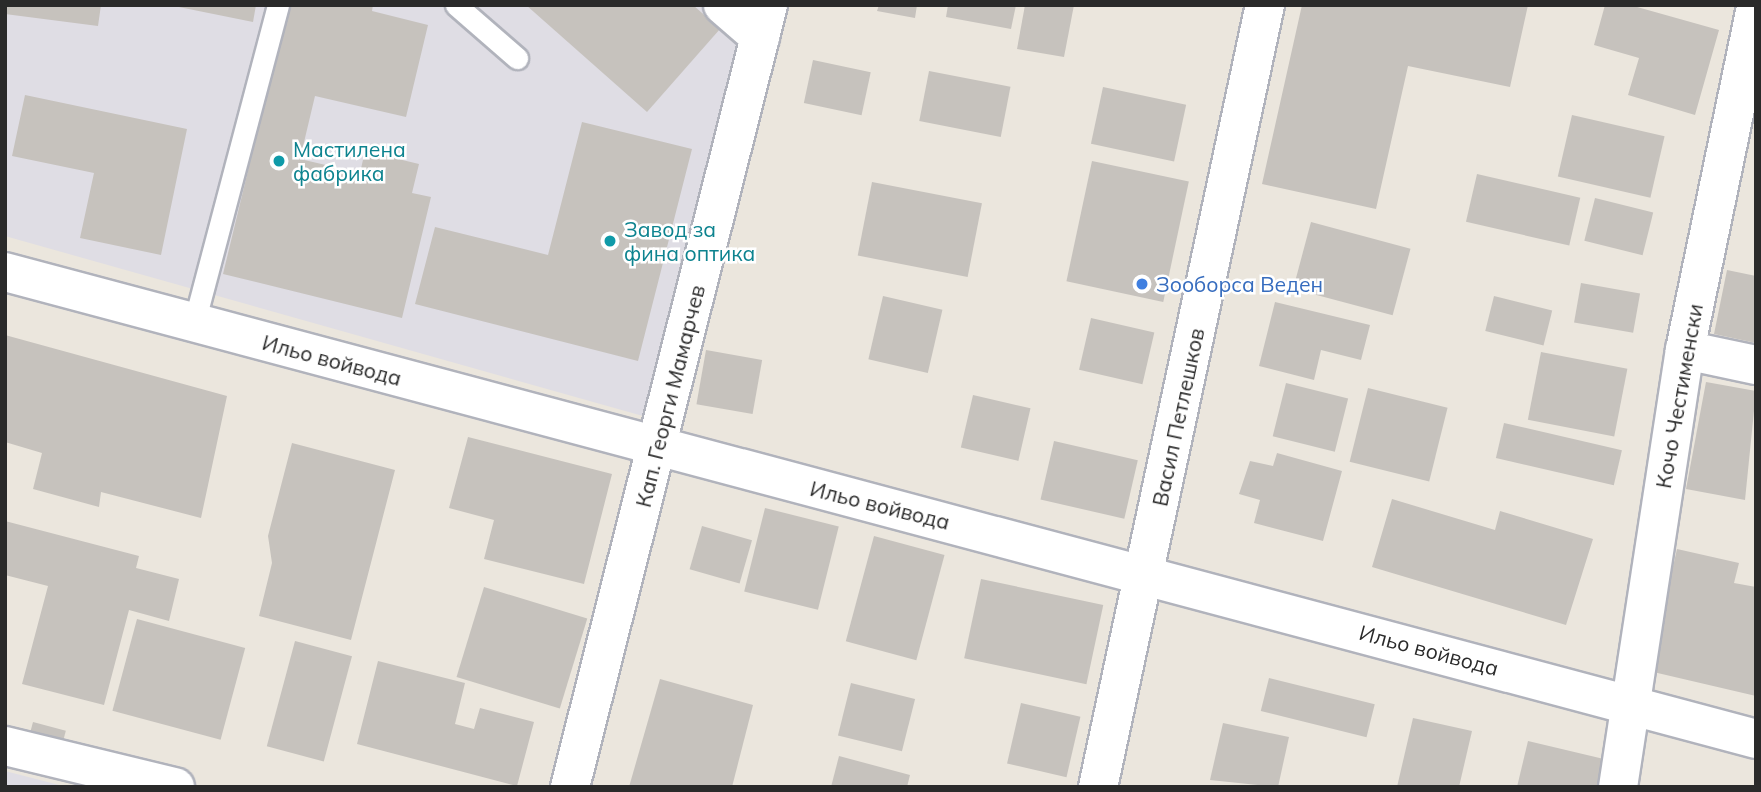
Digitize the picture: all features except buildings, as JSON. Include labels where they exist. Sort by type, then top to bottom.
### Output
[{"type":"street","points":[[723,5],[764,21]]},
{"type":"street","name":"Васил Петлешков","points":[[1098,787],[1265,5]]},
{"type":"street","name":"Кочо Честименски","points":[[1618,787],[1628,703],[1685,351],[1756,8]]},
{"type":"street","name":"Кап. Георги Мамарчев","points":[[570,787],[764,21]]},
{"type":"street","name":"Ильо войвода","points":[[5,272],[657,448],[1145,574],[1756,738]]},
{"type":"street","points":[[1685,351],[1756,365]]},
{"type":"street","points":[[5,746],[106,778],[175,787]]},
{"type":"lane","points":[[194,323],[278,5]]},
{"type":"lane","points":[[456,5],[517,58]]},
{"type":"shaded area","points":[[5,5],[709,5],[742,33],[650,418],[5,236]]},
{"type":"shaded area","points":[[5,771],[67,787],[5,787]]},
{"type":"place","name":"Мастилена фабрика","points":[[279,161]]},
{"type":"place","name":"Завод за фина оптика","points":[[610,241]]},
{"type":"place","name":"Зооборса Веден","points":[[1142,284]]}]
